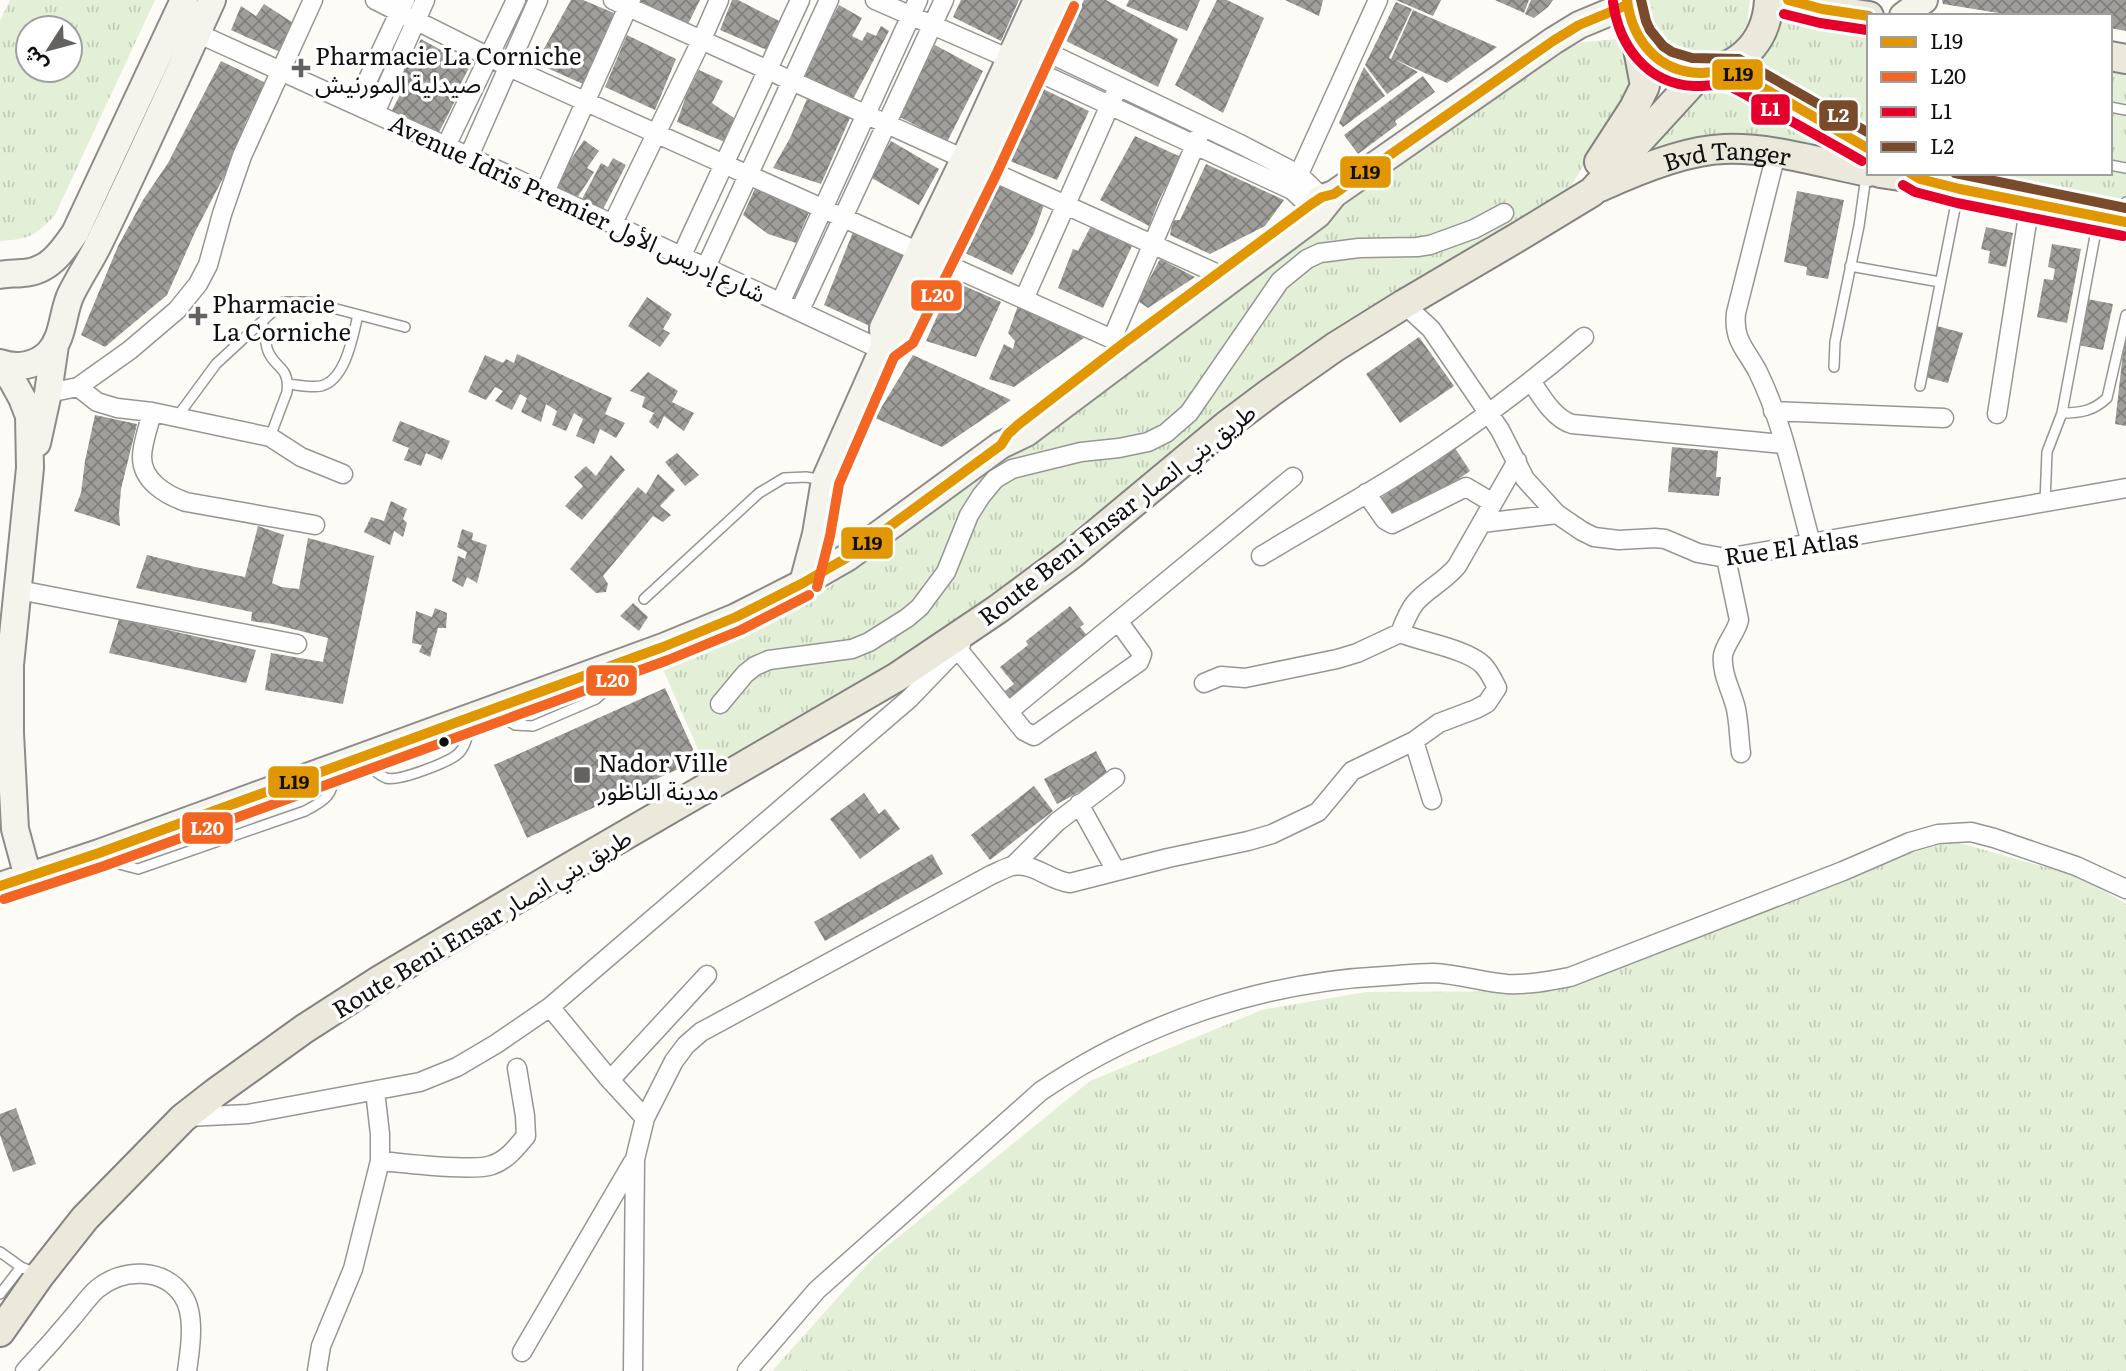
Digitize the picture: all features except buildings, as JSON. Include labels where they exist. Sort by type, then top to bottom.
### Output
[{"type":"main road","points":[[12,274],[45,267],[65,248],[75,233],[184,0]]},
{"type":"main road","points":[[62,317],[212,0]]},
{"type":"main road","points":[[803,583],[816,534],[825,480],[883,349],[883,328],[929,256],[974,164],[1024,53],[1037,0]]},
{"type":"main road","points":[[1024,53],[1061,0]]},
{"type":"main road","points":[[1785,0],[1867,16]]},
{"type":"main road","name":"Route Beni Ensar طريق بني انصار","points":[[0,1332],[30,1271],[183,1118],[304,1029],[380,980],[897,677],[998,609],[1072,554],[1227,425],[1335,346],[1583,196],[1710,71],[1742,58],[1759,38],[1768,13],[1785,0]]},
{"type":"main road","points":[[1906,14],[1924,0]]},
{"type":"main road","points":[[1001,445],[1008,434],[1118,341],[1218,275],[1314,197],[1553,41],[1627,2]]},
{"type":"main road","name":"Route Beni Ensar طريق بني انصار","points":[[1583,196],[1646,86],[1627,2]]},
{"type":"main road","name":"Bvd Tanger","points":[[1636,35],[1643,46],[1663,63],[1675,69],[1733,72],[1745,77],[1867,160]]},
{"type":"main road","name":"Bvd Tanger","points":[[1583,196],[1638,171],[1703,151],[1741,149],[1867,163]]},
{"type":"main road","name":"Bvd Tanger","points":[[1915,176],[1961,181],[2030,203],[2118,215]]},
{"type":"main road","points":[[0,886],[99,853],[626,660],[736,617],[803,583],[848,557],[1001,445],[1026,433],[1314,197]]},
{"type":"main road","points":[[0,364],[30,365],[48,354],[61,332],[59,302],[51,289],[38,279],[12,274]]},
{"type":"main road","points":[[30,468],[48,393],[55,345]]},
{"type":"main road","points":[[0,364],[12,380],[29,416],[30,468],[19,590],[5,664],[15,829],[27,877]]},
{"type":"street","points":[[48,393],[78,387],[130,350],[177,310],[198,284],[208,265],[239,165],[313,0]]},
{"type":"street","points":[[375,0],[407,11],[509,67],[1118,341],[1152,246],[1203,126]]},
{"type":"street","points":[[356,105],[407,11],[425,0]]},
{"type":"street","points":[[446,146],[516,0]]},
{"type":"street","points":[[469,156],[538,0]]},
{"type":"street","points":[[613,223],[719,0]]},
{"type":"street","points":[[682,256],[800,0]]},
{"type":"street","points":[[706,267],[830,0]]},
{"type":"street","points":[[876,0],[914,8],[933,25],[1119,86],[1203,126],[1314,197]]},
{"type":"street","points":[[800,310],[944,0]]},
{"type":"street","points":[[1314,197],[1378,0]]},
{"type":"street","points":[[545,192],[586,101],[624,2],[1218,275]]},
{"type":"street","points":[[781,301],[914,8]]},
{"type":"street","points":[[375,113],[407,11]]},
{"type":"street","name":"Avenue Idris Premier شارع إدريس الأول","points":[[197,33],[883,349]]},
{"type":"street","points":[[1024,53],[1110,106],[1314,197]]},
{"type":"street","points":[[1024,299],[1119,86]]},
{"type":"street","points":[[1776,154],[1735,324],[1738,340],[1763,383],[1773,411],[1811,543]]},
{"type":"street","points":[[1997,414],[2030,203]]},
{"type":"street","points":[[720,705],[755,666],[769,660],[852,649],[869,642],[907,618],[920,607],[946,572],[969,515],[981,496],[995,480],[1012,469],[1081,452],[1148,442],[1166,433],[1189,413],[1280,281],[1307,259],[1321,253],[1341,250],[1430,245],[1474,229],[1504,213]]},
{"type":"street","name":"Rue El Atlas","points":[[1404,304],[1431,329],[1500,429],[1525,479],[1557,514],[1594,537],[1619,540],[1665,539],[1698,553],[1726,558],[2126,488]]},
{"type":"street","points":[[1261,556],[1401,472],[1488,413],[1584,337]]},
{"type":"street","points":[[1531,381],[1549,407],[1566,423],[1783,444]]},
{"type":"street","points":[[78,387],[97,402],[117,408],[152,412],[270,437],[301,457],[343,474]]},
{"type":"street","points":[[1773,411],[1944,418]]},
{"type":"street","points":[[152,412],[142,457],[146,474],[155,485],[186,502],[315,525]]},
{"type":"street","points":[[1204,683],[1221,676],[1245,678],[1337,659],[1357,653],[1399,633],[1417,601],[1447,578],[1457,566],[1517,461]]},
{"type":"street","points":[[1009,711],[1293,477]]},
{"type":"street","points":[[1366,494],[1385,520],[1392,524],[1466,487],[1493,503]]},
{"type":"street","points":[[1482,523],[1557,514]]},
{"type":"street","points":[[1726,558],[1739,620],[1737,629],[1726,645],[1723,657],[1724,673],[1736,709],[1741,753]]},
{"type":"street","points":[[19,590],[297,644]]},
{"type":"street","points":[[183,1118],[248,1114],[420,1082],[457,1067],[496,1044],[550,1007],[909,699],[998,609]]},
{"type":"street","points":[[957,649],[1024,731],[1034,736],[1139,662],[1142,653],[1118,621]]},
{"type":"street","points":[[1013,866],[1034,868],[1057,881],[1070,883],[1272,834],[1318,812],[1352,771],[1414,741],[1439,723],[1487,703],[1497,688],[1492,676],[1482,664],[1471,656],[1399,633]]},
{"type":"street","points":[[1414,741],[1432,800]]},
{"type":"street","points":[[633,1371],[635,1159],[645,1118],[674,1061],[686,1045],[701,1032],[992,874],[1013,866],[1057,822],[1115,778]]},
{"type":"street","points":[[1079,804],[1116,871]]},
{"type":"street","points":[[747,1371],[817,1290],[1041,1091],[1072,1070],[1122,1043],[1188,1015],[1265,992],[1352,978],[1434,973],[1506,984],[1529,984],[1570,977],[1843,871],[1910,842],[1938,834],[1971,832],[1994,838],[2076,866],[2126,889]]},
{"type":"street","points":[[610,1080],[707,975]]},
{"type":"street","points":[[550,1007],[645,1118]]},
{"type":"street","points":[[380,1161],[460,1167],[491,1166],[511,1155],[526,1136],[517,1068]]},
{"type":"street","points":[[317,1371],[321,1346],[353,1269],[380,1161],[375,1091]]},
{"type":"street","points":[[522,1352],[635,1159]]},
{"type":"street","points":[[25,1371],[97,1289],[128,1274],[147,1273],[168,1281],[184,1297],[190,1317],[191,1345],[187,1371]]},
{"type":"lane","points":[[1834,367],[1835,342],[1869,175]]},
{"type":"lane","points":[[1920,386],[1961,181]]},
{"type":"lane","points":[[2045,502],[2047,452],[2062,412],[2091,265],[2118,215]]},
{"type":"lane","points":[[1850,266],[1940,282]]},
{"type":"lane","points":[[177,417],[216,364],[283,302],[310,302],[405,327]]},
{"type":"lane","points":[[288,384],[321,386],[336,376],[348,352],[358,315]]},
{"type":"lane","points":[[2062,412],[2089,411],[2107,398],[2126,315]]},
{"type":"lane","points":[[262,322],[266,331],[267,349],[285,373],[288,384],[270,437]]},
{"type":"lane","points":[[644,599],[760,493],[784,478],[825,480]]},
{"type":"lane","points":[[0,1252],[30,1271],[0,1294]]},
{"type":"green space","points":[[10,0],[155,0],[55,215],[31,235],[0,241],[0,21]]},
{"type":"green space","points":[[1641,0],[1750,0],[1747,24],[1736,43],[1715,58],[1688,60],[1668,53],[1643,24]]},
{"type":"green space","points":[[1778,18],[1867,33],[1867,138],[1750,69]]},
{"type":"green space","points":[[1618,39],[1632,71],[1628,91],[1570,188],[1553,206],[1182,448],[950,629],[718,771],[705,765],[661,665],[790,611],[825,590],[1501,89],[1550,56],[1583,42]]},
{"type":"green space","points":[[2112,71],[2126,74],[2126,210],[1958,175],[2112,175]]},
{"type":"green space","points":[[1733,84],[1841,146],[1843,156],[1628,163],[1696,91],[1713,90]]},
{"type":"green space","points":[[1952,841],[2081,877],[2126,904],[2126,1371],[772,1371],[875,1256],[1090,1081],[1262,1010],[1366,992],[1556,991],[1821,880]]},
{"type":"transit line","name":"L19","points":[[1627,0],[1634,28],[1649,51],[1659,60],[1685,71],[1737,74],[1867,148]]},
{"type":"transit line","name":"L2","points":[[1641,0],[1650,30],[1663,46],[1672,52],[1692,58],[1739,59],[1867,132]]},
{"type":"transit line","name":"L19","points":[[1788,0],[1822,9],[1867,16]]},
{"type":"transit line","name":"L1","points":[[1613,2],[1616,18],[1629,47],[1649,70],[1677,84],[1731,87],[1862,161]]},
{"type":"transit line","name":"L19","points":[[0,886],[99,853],[663,647],[736,617],[803,583],[848,557],[1001,445],[1019,424],[1310,205],[1322,197],[1334,194],[1553,41],[1579,25],[1627,5]]},
{"type":"transit line","name":"L20","points":[[817,587],[839,484],[894,357],[913,343],[996,175],[1074,6]]},
{"type":"transit line","name":"L1","points":[[1784,14],[1867,30]]},
{"type":"transit line","name":"L19","points":[[1913,175],[1960,189],[2126,222]]},
{"type":"transit line","name":"L2","points":[[1965,175],[2126,208]]},
{"type":"transit line","name":"L1","points":[[1903,185],[1915,192],[1957,203],[2123,236]]},
{"type":"transit line","name":"L20","points":[[4,899],[104,866],[668,660],[741,630],[809,595]]},
{"type":"place","name":"Pharmacie La Corniche صيدلية المورنيش","points":[[301,68]]},
{"type":"place","name":"Pharmacie La Corniche","points":[[198,316]]},
{"type":"place","name":"Nador Ville مدينة الناظور","points":[[582,775]]}]
